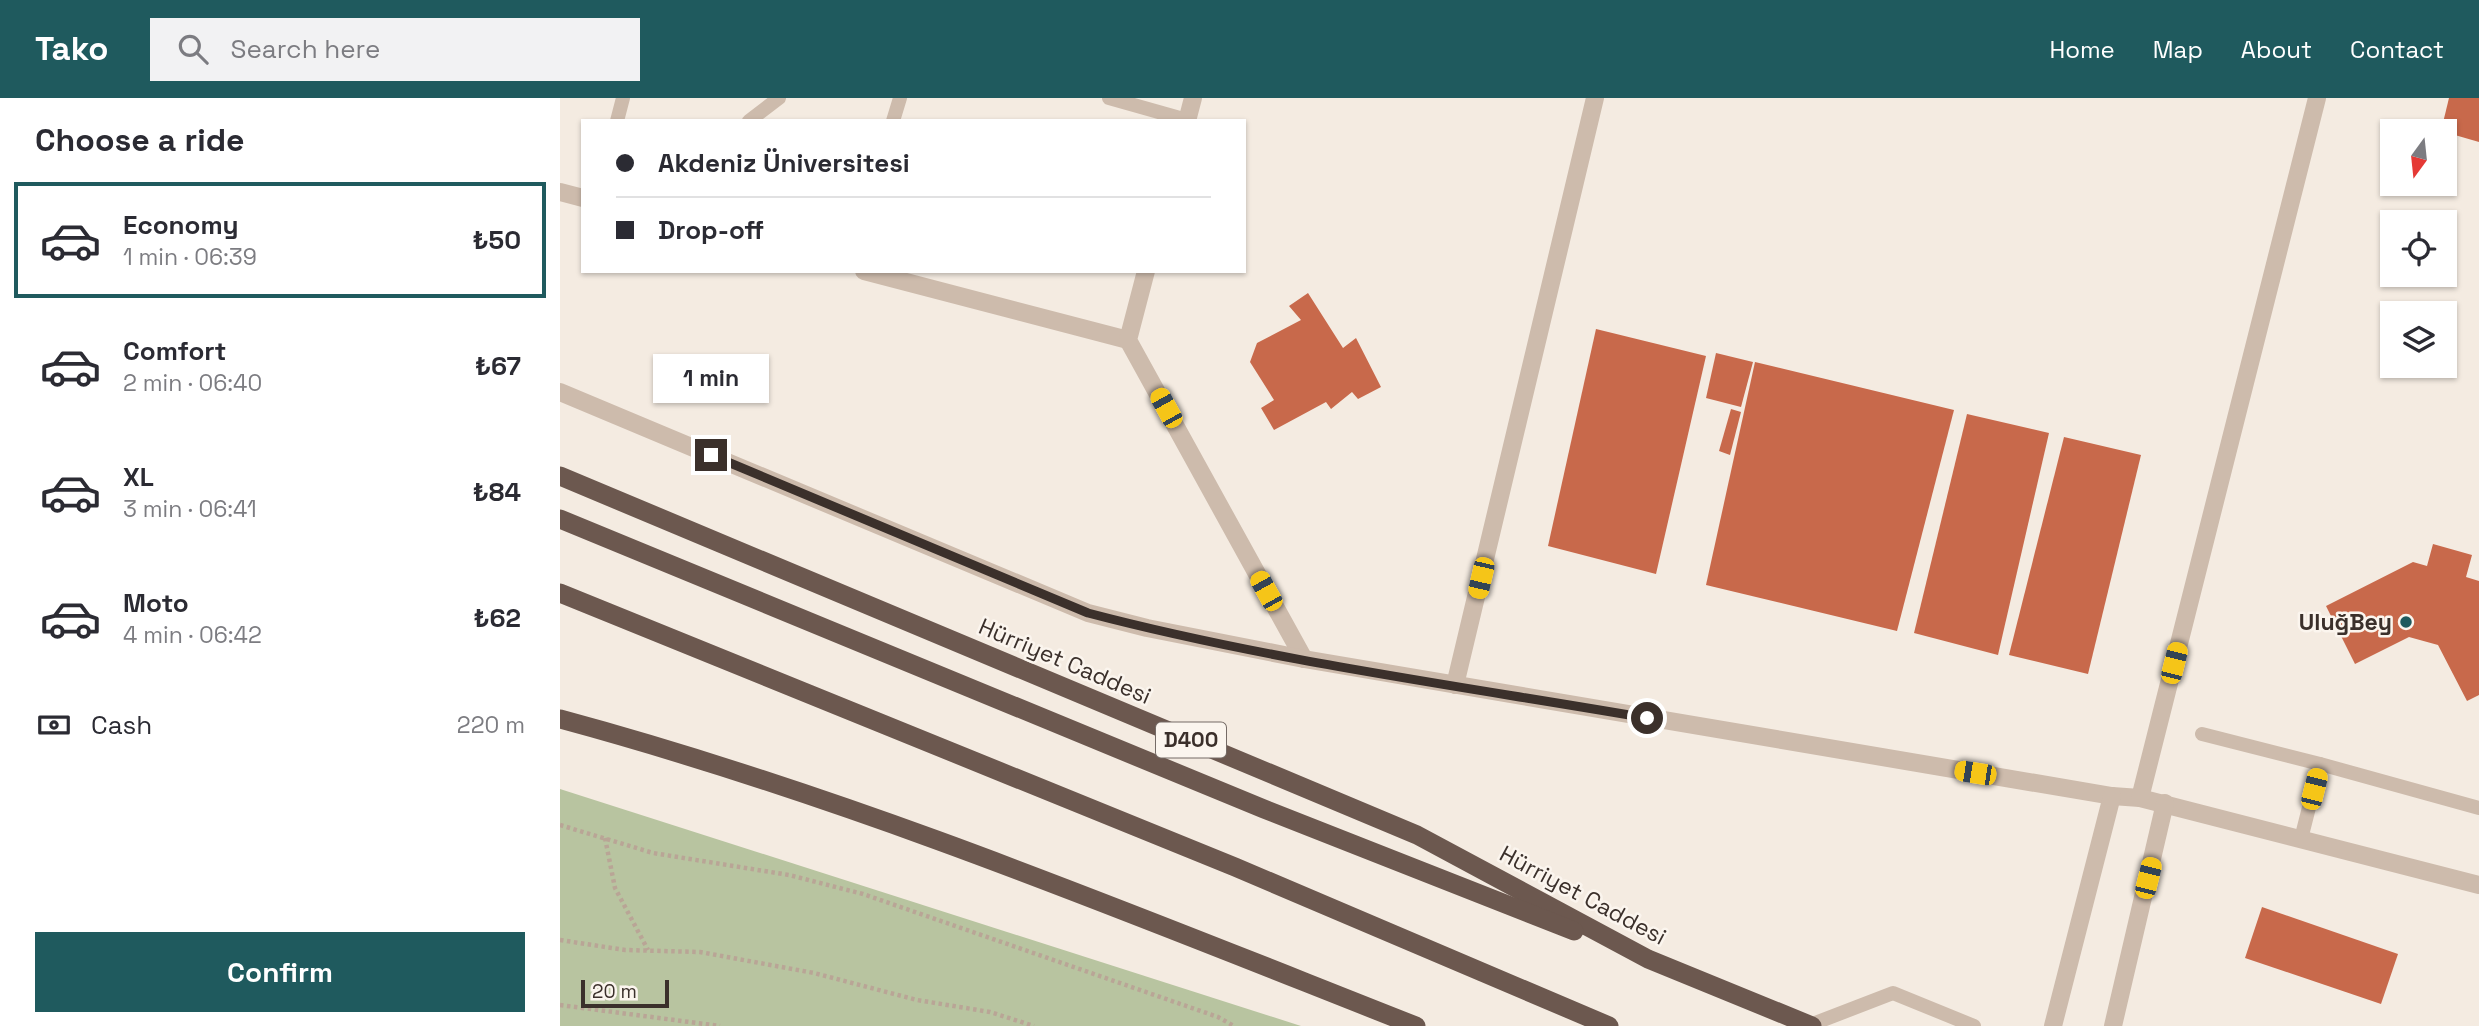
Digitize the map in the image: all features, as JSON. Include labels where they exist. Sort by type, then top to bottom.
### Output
[{"type":"highway","name":"Hürriyet Caddesi","points":[[560,476],[1417,835],[1648,959],[1811,1026]]},
{"type":"highway","points":[[560,519],[1264,809],[1648,959]]},
{"type":"highway","points":[[560,593],[1235,867],[1609,1026]]},
{"type":"highway","points":[[560,719],[640,741],[818,798],[1036,877],[1416,1026]]},
{"type":"street","points":[[1187,119],[1193,98]]},
{"type":"street","points":[[1455,685],[1595,98]]},
{"type":"street","points":[[2140,798],[2317,98]]},
{"type":"street","points":[[560,192],[581,197]]},
{"type":"street","points":[[872,273],[1128,340]]},
{"type":"street","points":[[1145,273],[1128,340],[1304,659]]},
{"type":"street","points":[[560,392],[1088,613],[1147,628],[1304,659],[2112,796],[2140,798],[2479,885]]},
{"type":"street","points":[[2053,1026],[2112,796]]},
{"type":"street","points":[[2113,1026],[2165,803]]},
{"type":"lane","points":[[618,119],[623,98]]},
{"type":"lane","points":[[752,119],[779,98]]},
{"type":"lane","points":[[894,119],[900,98]]},
{"type":"lane","points":[[1109,98],[1183,119]]},
{"type":"lane","points":[[2202,734],[2479,808]]},
{"type":"lane","points":[[2301,839],[2320,764]]},
{"type":"lane","points":[[1811,1026],[1893,993],[1974,1026]]},
{"type":"path","points":[[560,825],[653,853],[789,875],[863,894],[1218,1017],[1234,1026]]},
{"type":"path","points":[[605,838],[615,888],[649,950]]},
{"type":"path","points":[[560,940],[649,950],[700,952],[814,972],[917,1000],[990,1012],[1034,1026]]},
{"type":"path","points":[[560,1005],[720,1026]]},
{"type":"green space","points":[[560,789],[1301,1026],[560,1026]]},
{"type":"building","points":[[2449,98],[2479,98],[2479,142],[2457,136],[2457,119],[2444,119]]},
{"type":"building","points":[[1308,293],[1343,348],[1356,338],[1381,387],[1358,399],[1352,392],[1331,409],[1326,402],[1274,430],[1261,408],[1274,400],[1250,362],[1257,343],[1301,320],[1289,306]]},
{"type":"building","points":[[1596,329],[1706,356],[1656,574],[1548,546]]},
{"type":"building","points":[[1716,353],[1753,362],[1741,407],[1706,398]]},
{"type":"building","points":[[1755,362],[1954,410],[1897,631],[1706,585]]},
{"type":"building","points":[[1731,409],[1741,412],[1730,455],[1719,451]]},
{"type":"building","points":[[1967,414],[2049,433],[1998,655],[1914,633]]},
{"type":"building","points":[[2064,437],[2141,455],[2088,674],[2009,655]]},
{"type":"building","name":"UluğBey","points":[[2433,544],[2472,555],[2466,577],[2479,581],[2479,695],[2467,701],[2438,645],[2409,637],[2355,664],[2326,606],[2413,562],[2427,566]]},
{"type":"building","points":[[2262,907],[2398,954],[2381,1004],[2245,958]]},
{"type":"place","name":"UluğBey","points":[[2406,622]]},
{"type":"route","points":[[711,455],[1088,613],[1147,628],[1304,659],[1647,718]]}]
